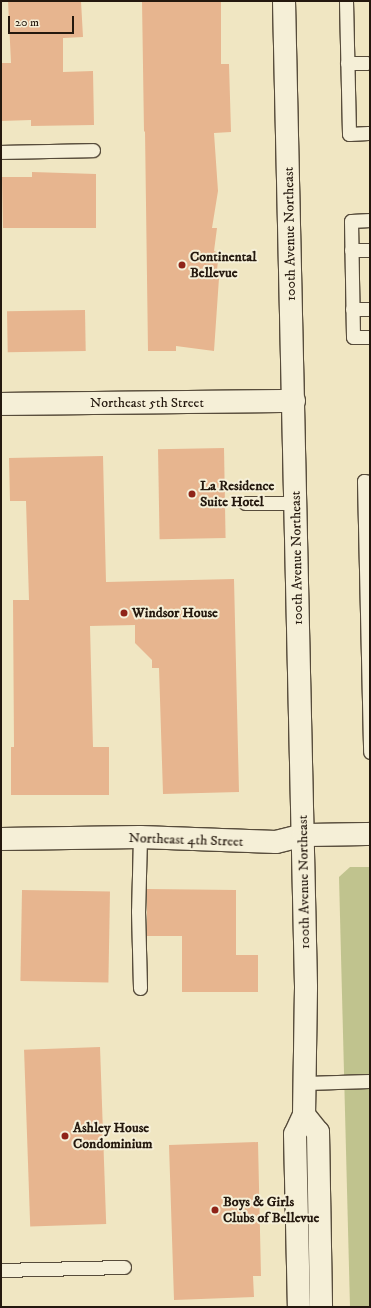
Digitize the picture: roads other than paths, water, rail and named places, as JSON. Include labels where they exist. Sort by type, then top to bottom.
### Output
[{"type":"main road","name":"100th Avenue Northeast","points":[[284,1],[304,835],[305,1083],[304,1115],[295,1134],[299,1307]]},
{"type":"main road","name":"Northeast 5th Street","points":[[1,404],[294,401]]},
{"type":"main road","name":"Northeast 4th Street","points":[[1,839],[140,837],[229,842],[276,842],[304,835],[370,834]]},
{"type":"main road","points":[[304,1115],[318,1132],[321,1307]]},
{"type":"lane","points":[[346,1],[349,134],[368,133]]},
{"type":"lane","points":[[347,63],[367,62]]},
{"type":"lane","points":[[1,152],[93,150]]},
{"type":"lane","points":[[370,220],[351,221],[353,337],[370,337]]},
{"type":"lane","points":[[351,250],[370,250]]},
{"type":"lane","points":[[352,309],[370,309]]},
{"type":"lane","points":[[367,481],[370,752]]},
{"type":"lane","points":[[245,503],[296,503]]},
{"type":"lane","points":[[140,837],[138,911],[140,988]]},
{"type":"lane","points":[[305,1083],[370,1081]]},
{"type":"lane","points":[[1,1270],[124,1267]]},
{"type":"place","name":"Continental Bellevue","points":[[182,265]]},
{"type":"place","name":"La Residence Suite Hotel","points":[[192,494]]},
{"type":"place","name":"Windsor House","points":[[124,613]]},
{"type":"place","name":"Ashley House Condominium","points":[[65,1136]]},
{"type":"place","name":"Boys & Girls Clubs of Bellevue","points":[[215,1210]]}]
